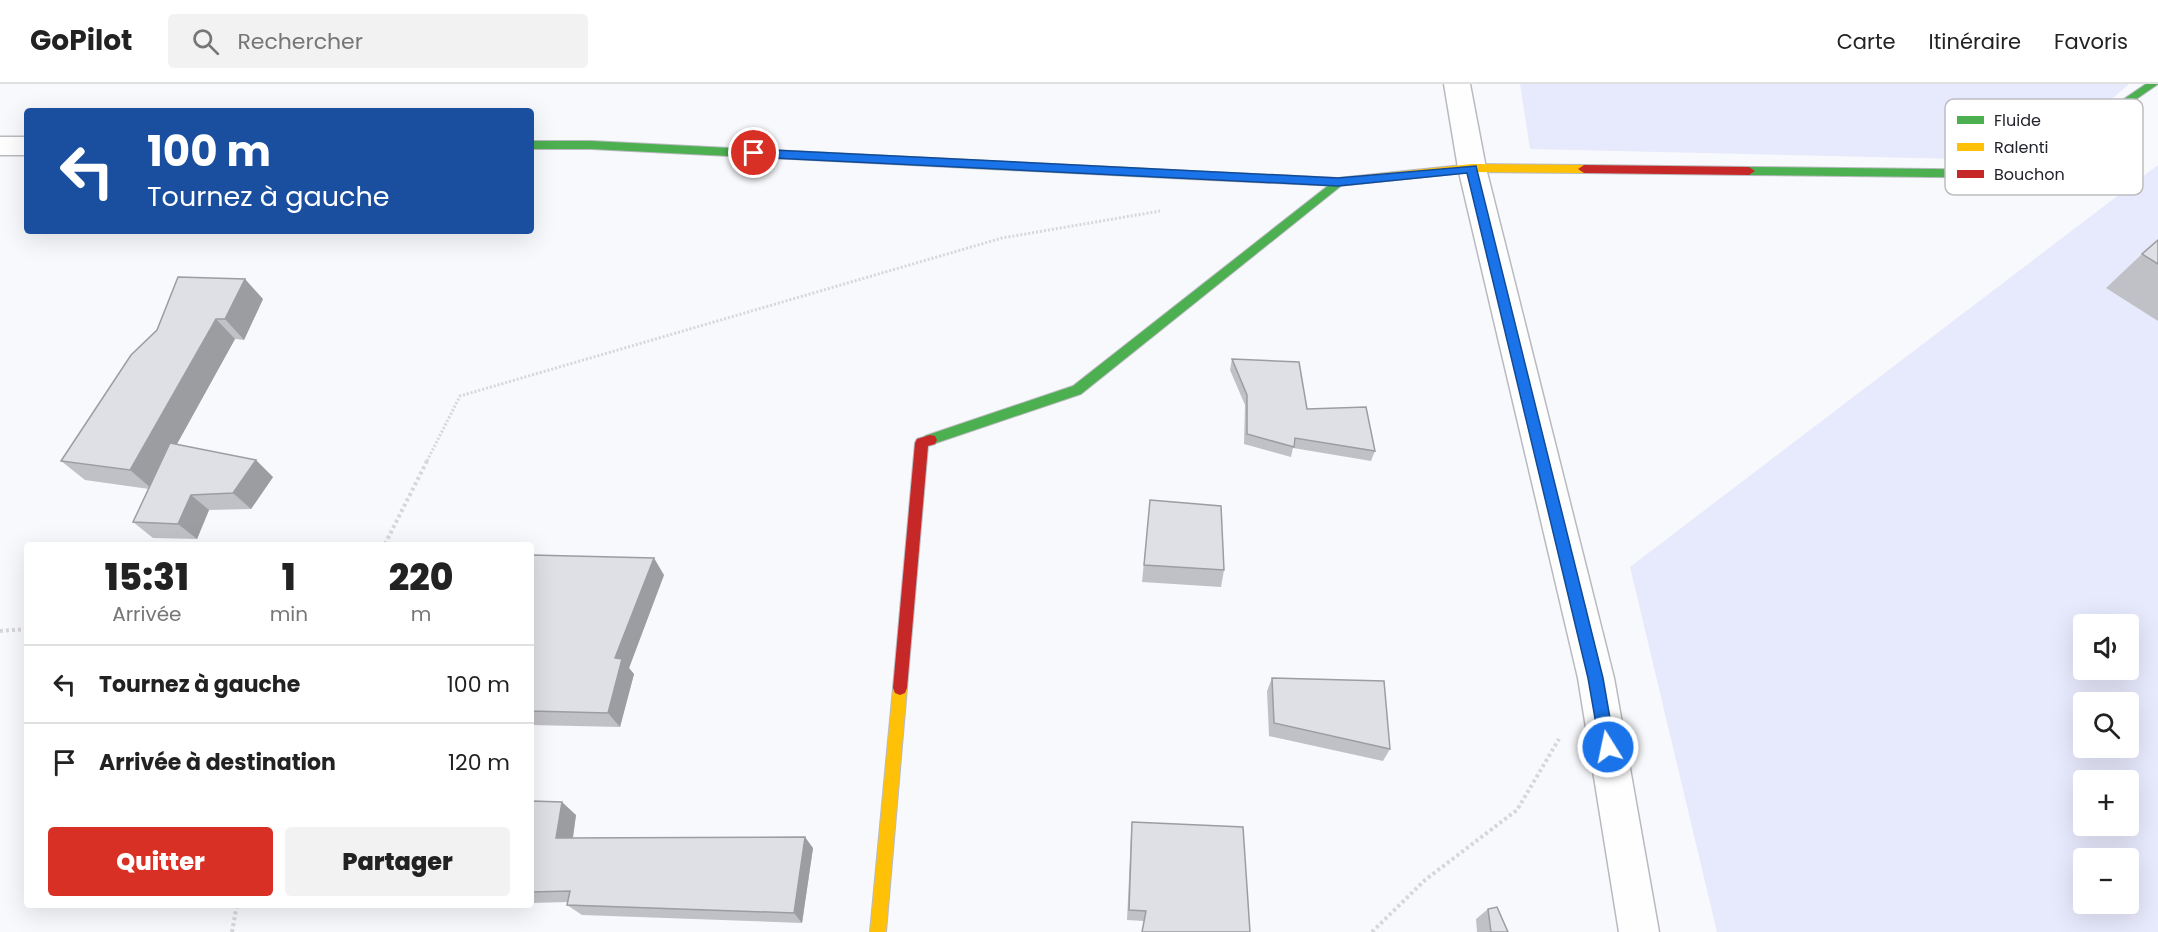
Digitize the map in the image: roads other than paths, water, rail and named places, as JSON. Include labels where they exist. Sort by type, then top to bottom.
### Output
[{"type":"street","points":[[1456,84],[1472,168],[1596,678],[1640,932]]},
{"type":"street","points":[[2130,99],[2152,84]]},
{"type":"street","points":[[534,145],[591,145],[1338,182],[1472,168],[1945,173]]},
{"type":"street","points":[[0,146],[24,146]]},
{"type":"street","points":[[878,932],[922,443],[1077,390],[1338,182]]}]
